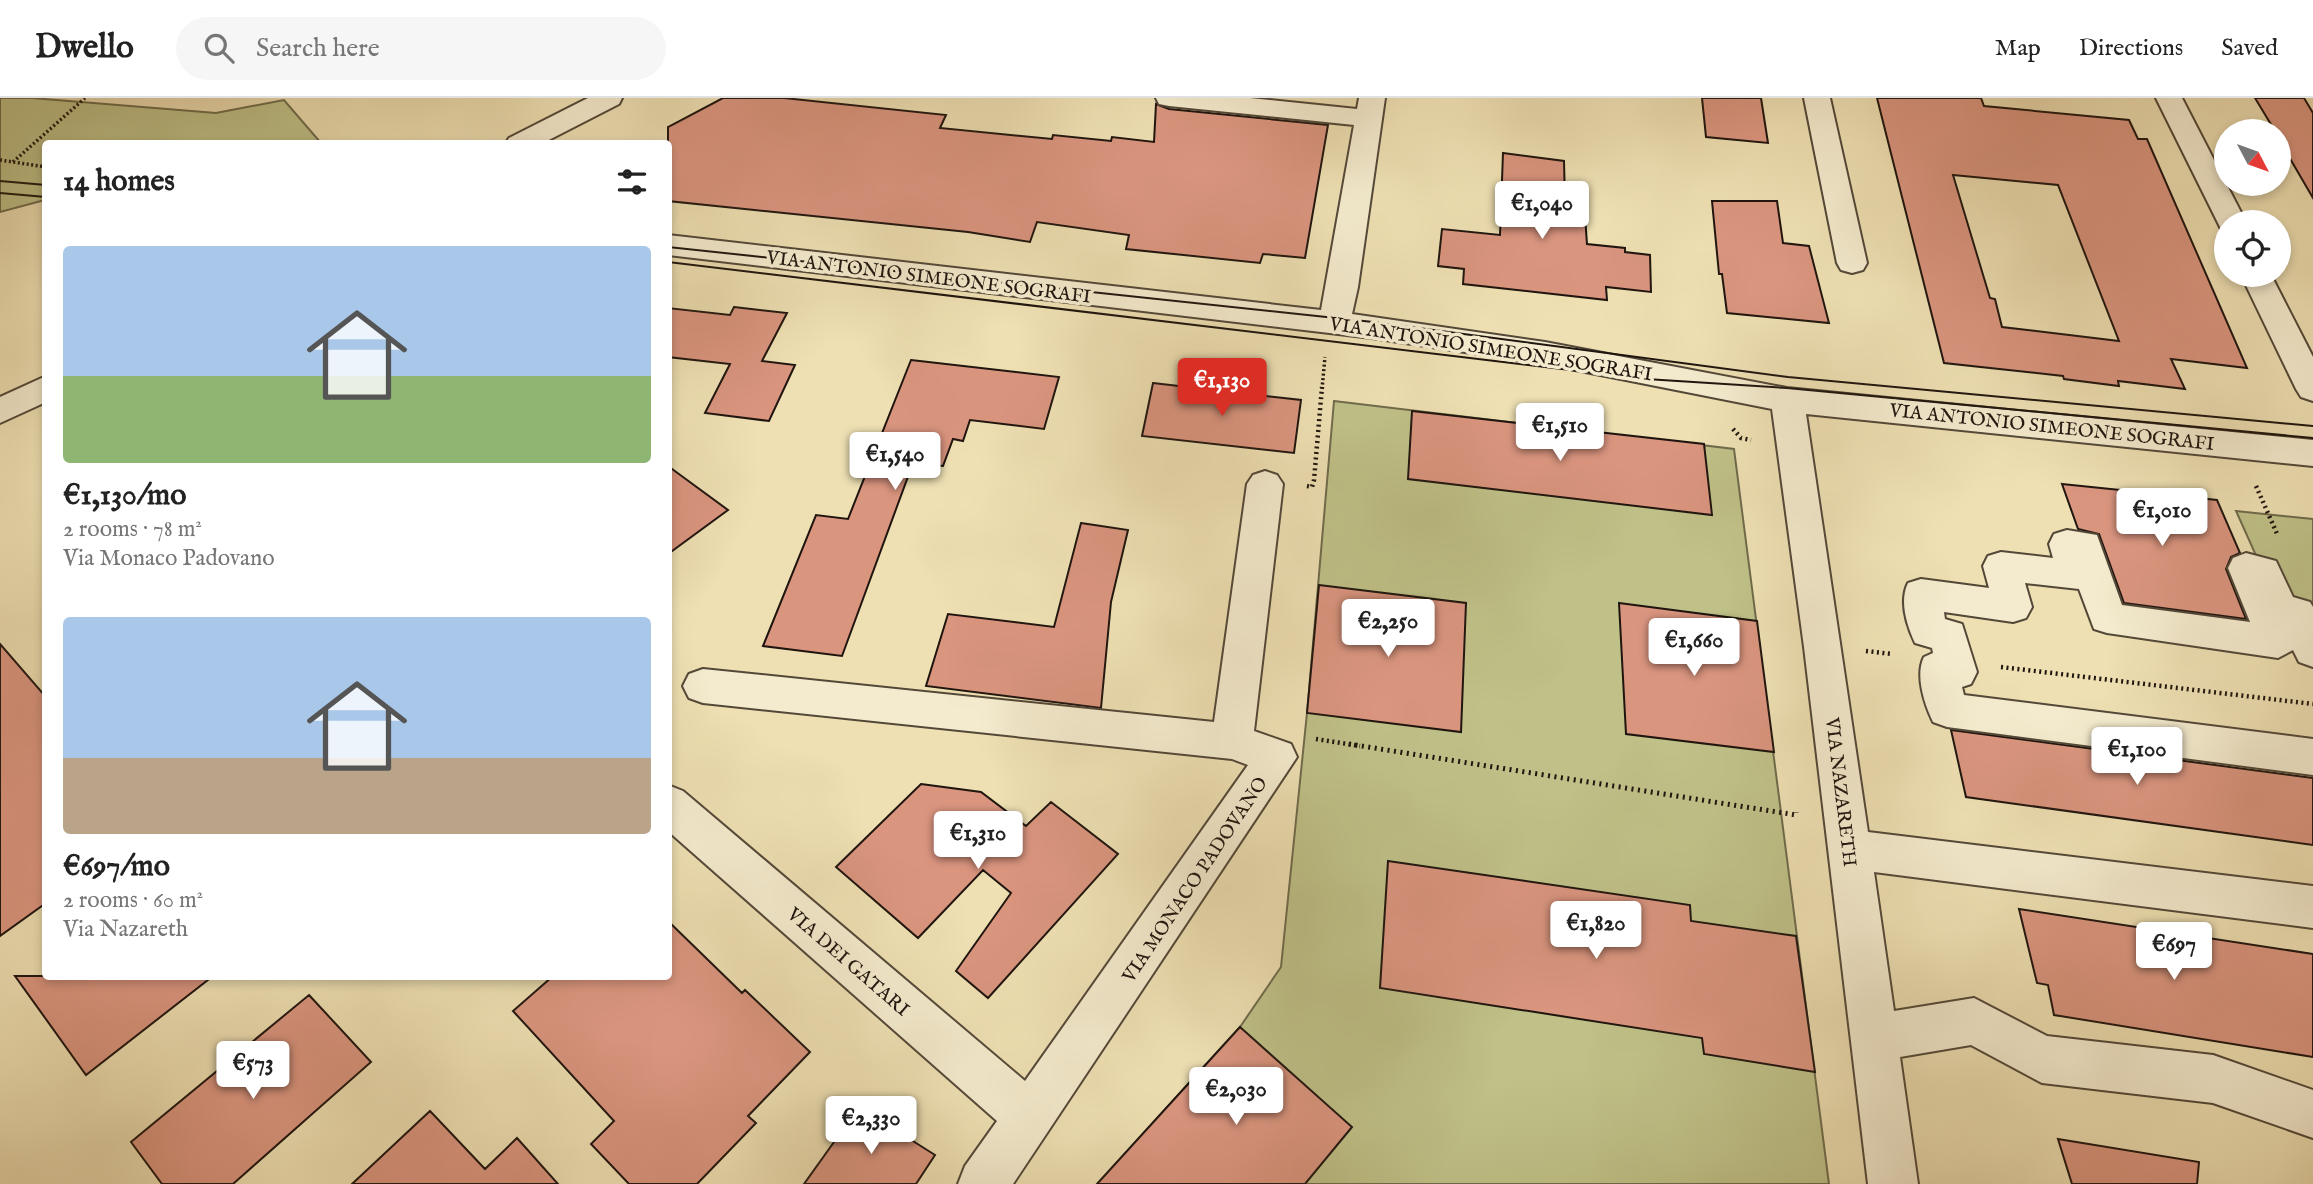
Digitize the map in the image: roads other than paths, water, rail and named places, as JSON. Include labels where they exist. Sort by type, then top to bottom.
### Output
[{"type":"street","points":[[527,140],[609,98]]},
{"type":"street","points":[[1169,98],[1371,108],[1334,323]]},
{"type":"street","points":[[1817,98],[1852,263]]},
{"type":"street","points":[[2169,98],[2225,210]]},
{"type":"street","name":"VIA ANTONIO SIMEONE SOGRAFI","points":[[672,245],[1334,323],[1545,353],[1787,400],[2313,453]]},
{"type":"street","points":[[2262,287],[2313,389]]},
{"type":"street","points":[[0,411],[42,390]]},
{"type":"street","name":"VIA NAZARETH","points":[[1787,400],[1823,647],[1894,1184]]},
{"type":"street","points":[[1232,741],[1265,484]]},
{"type":"street","points":[[2313,651],[2297,613],[2280,609],[2263,571],[2246,568],[2278,642],[2107,618],[2084,545],[2067,544],[2078,575],[2001,566],[2013,607],[1921,594],[1929,632],[1948,635],[1957,672],[1938,668],[1947,710],[2313,757]]},
{"type":"street","name":"VIA MONACO PADOVANO","points":[[703,686],[1232,741],[1277,757],[984,1184]]},
{"type":"street","name":"VIA DEI GATARI","points":[[672,807],[1030,1117]]},
{"type":"street","points":[[1849,849],[2313,907]]},
{"type":"street","points":[[1875,1038],[1974,1021],[2042,1059],[2213,1079],[2313,1114]]},
{"type":"tram line","points":[[0,181],[42,185]]},
{"type":"tram line","points":[[0,193],[42,197]]},
{"type":"tram line","points":[[672,247],[1373,322],[1788,377],[2313,426]]},
{"type":"tram line","points":[[672,262],[1646,379],[1787,388],[2313,438]]}]
